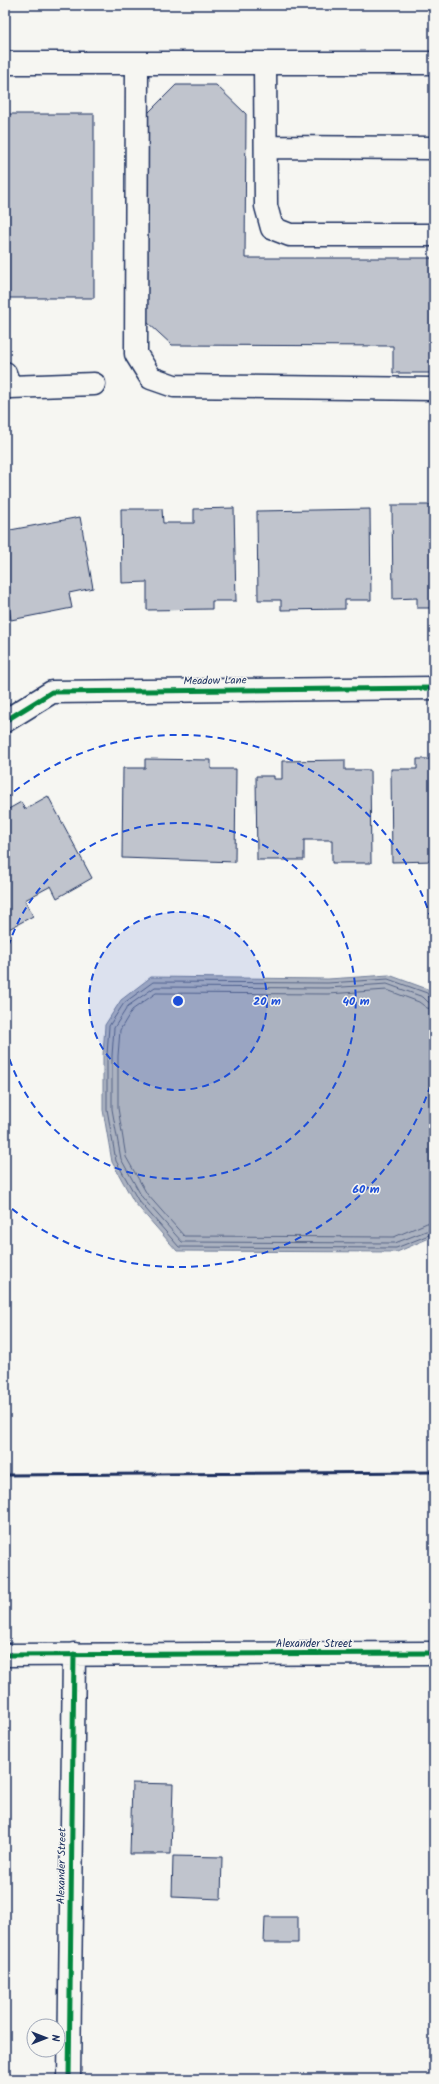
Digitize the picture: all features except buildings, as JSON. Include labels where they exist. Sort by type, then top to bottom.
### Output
[{"type":"street","points":[[5,63],[434,63]]},
{"type":"street","points":[[265,63],[266,206],[272,228],[290,235],[434,235]]},
{"type":"street","points":[[137,64],[136,354],[151,378],[174,386],[434,389]]},
{"type":"street","points":[[266,147],[434,148]]},
{"type":"street","points":[[5,373],[10,387],[94,384]]},
{"type":"street","name":"Meadow Lane","points":[[5,721],[52,692],[434,688]]},
{"type":"street","name":"Alexander Street","points":[[5,1655],[434,1653]]},
{"type":"street","name":"Alexander Street","points":[[69,2079],[74,1654]]},
{"type":"water","points":[[389,975],[430,990],[434,998],[434,1236],[397,1252],[177,1251],[134,1202],[112,1162],[103,1110],[103,1055],[105,1025],[121,1000],[151,977],[328,979]]},
{"type":"railway","points":[[5,1475],[434,1472]]},
{"type":"cycle path","points":[[5,721],[52,692],[434,688]]},
{"type":"cycle path","points":[[5,1655],[434,1653]]},
{"type":"cycle path","points":[[69,2079],[74,1654]]}]
